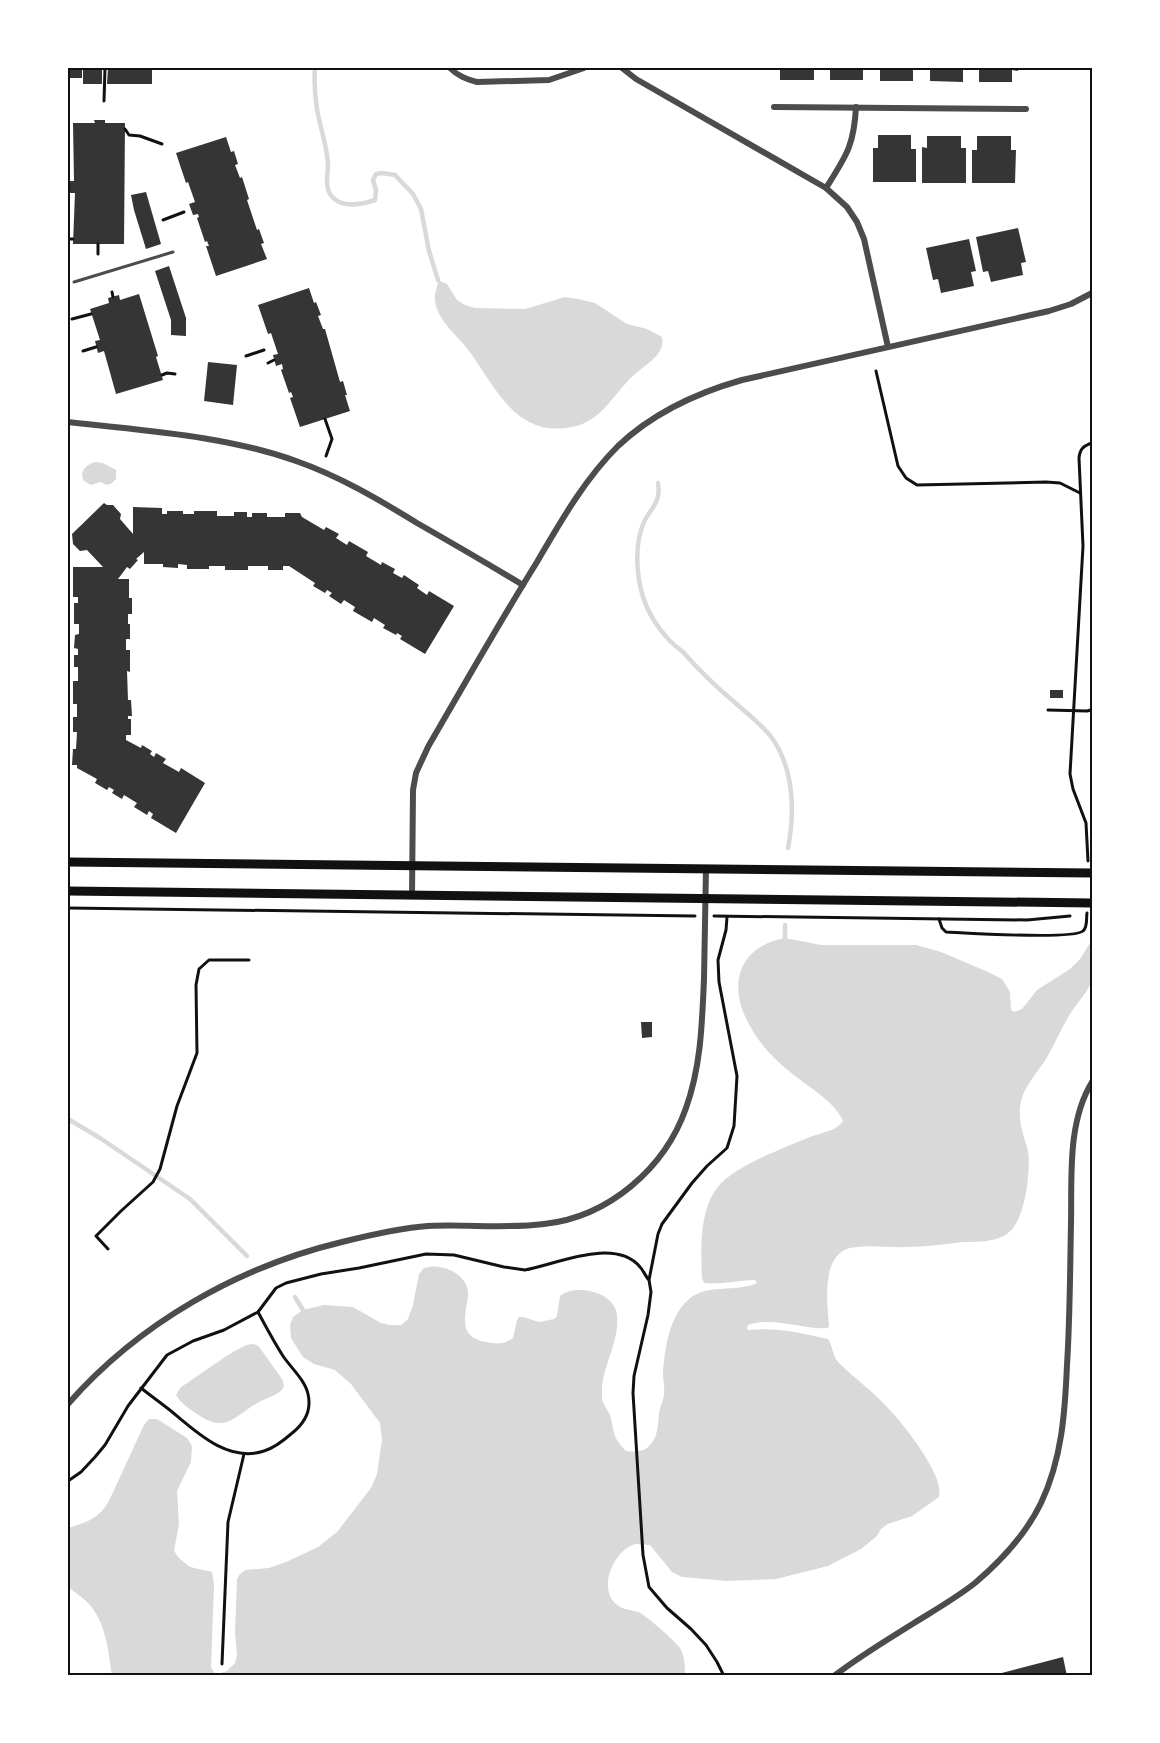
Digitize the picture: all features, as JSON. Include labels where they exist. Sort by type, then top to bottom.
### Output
[{"type":"main road","points":[[68,862],[1088,872]]},
{"type":"main road","points":[[68,891],[1087,903]]},
{"type":"street","points":[[450,68],[456,74],[477,82],[549,80],[585,68]]},
{"type":"street","points":[[622,68],[636,79],[826,188],[847,207],[864,239],[888,347]]},
{"type":"street","points":[[774,107],[1026,109]]},
{"type":"street","points":[[826,188],[850,148],[855,129],[856,107]]},
{"type":"street","points":[[412,895],[412,799],[414,780],[419,765],[578,494],[620,445],[648,422],[675,405],[715,388],[1049,311],[1071,304],[1092,293]]},
{"type":"street","points":[[68,422],[210,439],[295,461],[334,476],[523,585]]},
{"type":"street","points":[[68,1404],[82,1387],[126,1347],[151,1329],[238,1278],[266,1266],[297,1254],[342,1242],[409,1228],[524,1226],[572,1219],[598,1207],[635,1183],[647,1172],[667,1146],[686,1110],[694,1085],[700,1058],[702,1029],[706,868]]},
{"type":"street","points":[[834,1676],[973,1584],[1013,1545],[1041,1503],[1055,1467],[1063,1425],[1068,1346],[1072,1171],[1078,1117],[1083,1098],[1092,1082]]},
{"type":"lane","points":[[74,282],[173,252]]},
{"type":"path","points":[[104,101],[105,68]]},
{"type":"path","points":[[125,129],[129,135],[140,136],[162,144]]},
{"type":"path","points":[[163,220],[184,212]]},
{"type":"path","points":[[68,239],[73,239]]},
{"type":"path","points":[[99,244],[99,254]]},
{"type":"path","points":[[72,319],[91,314]]},
{"type":"path","points":[[83,351],[96,347]]},
{"type":"path","points":[[246,356],[264,350]]},
{"type":"path","points":[[268,363],[274,360]]},
{"type":"path","points":[[876,371],[898,466],[906,478],[916,485],[1046,482],[1060,483],[1080,493]]},
{"type":"path","points":[[162,375],[175,374]]},
{"type":"path","points":[[325,419],[332,439],[326,456]]},
{"type":"path","points":[[1088,872],[1086,823],[1073,789],[1070,774],[1083,546],[1078,458],[1080,450],[1092,443]]},
{"type":"path","points":[[1048,710],[1087,711],[1091,710],[1092,706]]},
{"type":"path","points":[[939,919],[946,932],[1075,934],[1083,931],[1086,926],[1087,903]]},
{"type":"path","points":[[68,908],[1027,920],[1071,916]]},
{"type":"path","points":[[649,1281],[662,1224],[692,1183],[727,1148],[734,1126],[736,1064],[719,982],[718,960],[726,930],[727,916]]},
{"type":"path","points":[[108,1249],[96,1236],[153,1182],[160,1168],[177,1106],[197,1053],[196,985],[199,969],[209,960],[249,960]]},
{"type":"path","points":[[68,1482],[81,1472],[105,1445],[128,1406],[167,1355],[193,1341],[225,1330],[258,1312],[276,1288],[286,1283],[426,1254],[454,1255],[504,1267],[525,1269],[593,1254],[622,1255],[640,1266],[649,1281],[651,1292],[634,1376],[633,1412],[643,1555],[649,1587],[667,1608],[706,1645],[724,1676]]},
{"type":"path","points":[[141,1388],[212,1443],[228,1451],[244,1454],[263,1452],[280,1444],[296,1431],[306,1418],[309,1396],[307,1388],[284,1356],[258,1312]]},
{"type":"path","points":[[222,1665],[228,1522],[244,1454]]},
{"type":"shaded area","points":[[438,280],[447,284],[457,300],[475,308],[525,309],[565,297],[595,303],[627,324],[647,329],[662,337],[661,349],[654,359],[634,375],[608,405],[593,418],[576,426],[557,429],[540,426],[526,420],[502,398],[467,348],[442,319],[435,303]]},
{"type":"shaded area","points":[[96,462],[116,470],[116,479],[112,483],[107,485],[100,482],[91,485],[84,481],[82,474],[84,469]]},
{"type":"shaded area","points":[[785,938],[821,945],[916,945],[941,952],[1002,979],[1010,992],[1011,1010],[1014,1012],[1022,1009],[1037,990],[1070,969],[1080,959],[1092,940],[1092,981],[1026,1088],[1021,1102],[1020,1121],[1028,1151],[1029,1171],[1023,1207],[1014,1227],[1004,1236],[987,1241],[850,1248],[841,1252],[834,1260],[830,1270],[827,1293],[828,1328],[768,1322],[748,1325],[747,1328],[748,1330],[788,1331],[828,1339],[839,1363],[882,1401],[918,1445],[937,1479],[939,1497],[912,1516],[888,1524],[861,1549],[828,1566],[776,1579],[727,1581],[682,1577],[672,1572],[650,1545],[636,1544],[629,1547],[616,1559],[612,1568],[608,1585],[609,1594],[619,1606],[642,1614],[680,1648],[683,1654],[685,1675],[112,1675],[105,1636],[98,1617],[86,1601],[68,1587],[68,1528],[91,1520],[108,1503],[144,1425],[149,1419],[157,1419],[187,1438],[192,1446],[191,1462],[177,1491],[179,1524],[174,1551],[190,1567],[212,1572],[214,1585],[211,1667],[217,1674],[227,1671],[235,1663],[237,1655],[235,1632],[237,1579],[240,1574],[245,1570],[269,1568],[318,1547],[337,1532],[371,1488],[377,1474],[382,1440],[380,1423],[351,1384],[335,1370],[314,1364],[303,1357],[291,1338],[290,1325],[293,1317],[303,1310],[324,1305],[353,1307],[381,1323],[401,1325],[408,1319],[413,1305],[419,1274],[424,1268],[439,1267],[460,1276],[466,1285],[468,1297],[465,1325],[471,1336],[486,1342],[500,1343],[513,1338],[519,1317],[539,1322],[554,1319],[557,1316],[560,1296],[567,1292],[585,1290],[602,1295],[610,1300],[617,1315],[616,1336],[602,1386],[603,1403],[610,1415],[615,1436],[626,1451],[641,1451],[651,1444],[657,1432],[664,1395],[663,1372],[667,1343],[676,1315],[695,1295],[757,1283],[755,1280],[704,1283],[702,1278],[702,1231],[711,1198],[724,1180],[747,1165],[787,1146],[832,1129],[843,1121],[827,1100],[774,1058],[756,1036],[742,1009],[738,984],[745,962],[759,948]]},
{"type":"shaded area","points":[[251,1344],[260,1348],[282,1379],[284,1386],[282,1390],[236,1418],[223,1423],[207,1420],[188,1408],[178,1398],[176,1395],[181,1387],[227,1356]]},
{"type":"building","points":[[68,68],[82,68],[82,78],[68,78]]},
{"type":"building","points":[[83,68],[102,68],[102,84],[83,84]]},
{"type":"building","points":[[108,68],[152,68],[152,84],[107,84]]},
{"type":"building","points":[[780,68],[814,68],[814,80],[780,80]]},
{"type":"building","points":[[830,68],[863,68],[863,80],[830,80]]},
{"type":"building","points":[[880,68],[913,68],[913,81],[880,81]]},
{"type":"building","points":[[930,68],[963,68],[963,82],[930,81]]},
{"type":"building","points":[[974,68],[1018,68],[1018,71],[1012,70],[1012,82],[979,82],[979,70],[974,70]]},
{"type":"building","points":[[94,120],[105,120],[105,123],[125,123],[124,244],[73,244],[75,193],[69,193],[69,181],[74,181],[73,123],[95,123]]},
{"type":"building","points":[[878,135],[911,135],[911,149],[916,149],[916,182],[873,182],[873,148],[878,148]]},
{"type":"building","points":[[927,136],[961,136],[961,148],[966,148],[966,183],[922,183],[922,147],[927,148]]},
{"type":"building","points":[[977,136],[1011,136],[1011,150],[1016,150],[1015,183],[972,183],[972,150],[977,150]]},
{"type":"building","points":[[226,137],[231,152],[234,151],[238,164],[235,165],[240,178],[242,177],[249,199],[247,200],[264,243],[261,244],[267,259],[216,276],[206,246],[209,246],[207,241],[205,242],[197,218],[198,214],[193,215],[189,204],[195,202],[176,153]]},
{"type":"building","points":[[146,192],[161,244],[146,249],[131,195]]},
{"type":"building","points":[[1018,228],[1026,262],[1021,263],[1023,275],[991,282],[988,271],[983,272],[976,237]]},
{"type":"building","points":[[969,239],[976,271],[971,272],[974,286],[941,293],[938,279],[933,280],[926,248]]},
{"type":"building","points":[[169,266],[186,318],[186,336],[171,335],[171,320],[155,271]]},
{"type":"building","points":[[309,288],[321,315],[318,316],[325,329],[340,382],[343,381],[350,411],[300,427],[290,398],[293,397],[291,392],[289,393],[281,370],[283,369],[282,364],[276,366],[273,355],[278,354],[258,305]]},
{"type":"building","points":[[139,294],[163,380],[116,394],[104,351],[98,353],[95,341],[100,340],[90,309],[109,303],[108,298],[119,295],[120,300]]},
{"type":"building","points":[[208,362],[237,365],[233,405],[204,401]]},
{"type":"building","points":[[104,503],[113,505],[121,514],[120,519],[133,534],[133,507],[162,508],[162,514],[167,514],[167,511],[194,514],[194,511],[217,511],[217,516],[234,516],[234,512],[247,512],[247,517],[252,517],[252,513],[267,513],[267,517],[285,517],[285,513],[300,513],[302,517],[324,530],[326,527],[339,534],[336,538],[347,545],[349,541],[368,552],[366,556],[381,565],[382,562],[395,569],[393,573],[402,578],[404,575],[419,585],[417,588],[427,595],[429,591],[454,606],[425,654],[400,639],[402,636],[383,628],[385,625],[374,618],[372,622],[353,611],[355,607],[344,600],[341,604],[329,596],[332,593],[327,590],[325,593],[313,586],[315,583],[289,566],[283,566],[283,570],[268,570],[268,566],[248,566],[248,570],[225,570],[225,566],[187,569],[187,565],[178,564],[178,568],[163,567],[163,564],[144,564],[144,552],[130,569],[127,567],[118,579],[129,579],[129,598],[132,598],[132,614],[128,614],[130,639],[126,639],[126,650],[130,650],[130,672],[127,671],[128,700],[131,700],[132,716],[128,716],[128,719],[131,719],[131,735],[126,735],[126,740],[141,748],[142,745],[152,751],[150,754],[154,757],[156,753],[166,759],[163,763],[179,772],[181,768],[205,783],[176,833],[151,818],[153,814],[149,811],[147,815],[134,807],[137,803],[124,795],[122,799],[112,793],[114,790],[109,787],[107,790],[95,783],[97,779],[77,768],[77,765],[72,765],[77,732],[73,732],[73,717],[77,717],[77,704],[73,704],[73,681],[78,681],[78,667],[74,667],[74,655],[78,655],[78,649],[74,648],[75,635],[79,634],[79,624],[74,624],[74,603],[78,603],[78,597],[73,597],[73,567],[103,567],[87,550],[80,551],[73,544],[72,534]]},
{"type":"building","points":[[1050,690],[1063,690],[1063,698],[1050,698]]},
{"type":"building","points":[[641,1022],[652,1022],[652,1037],[642,1038]]},
{"type":"building","points":[[1063,1657],[1067,1676],[994,1676],[994,1675]]},
{"type":"waterway","points":[[315,68],[316,99],[328,164],[329,192],[338,201],[344,203],[369,202],[375,200],[376,190],[373,180],[376,174],[395,175],[413,194],[421,209],[429,251],[438,280]]},
{"type":"waterway","points":[[658,483],[657,499],[645,520],[639,538],[637,558],[645,603],[669,640],[772,738],[785,763],[789,777],[792,820],[788,848]]},
{"type":"waterway","points":[[785,925],[785,938]]},
{"type":"waterway","points":[[68,1119],[190,1199],[247,1256]]},
{"type":"waterway","points":[[295,1297],[303,1310]]}]
